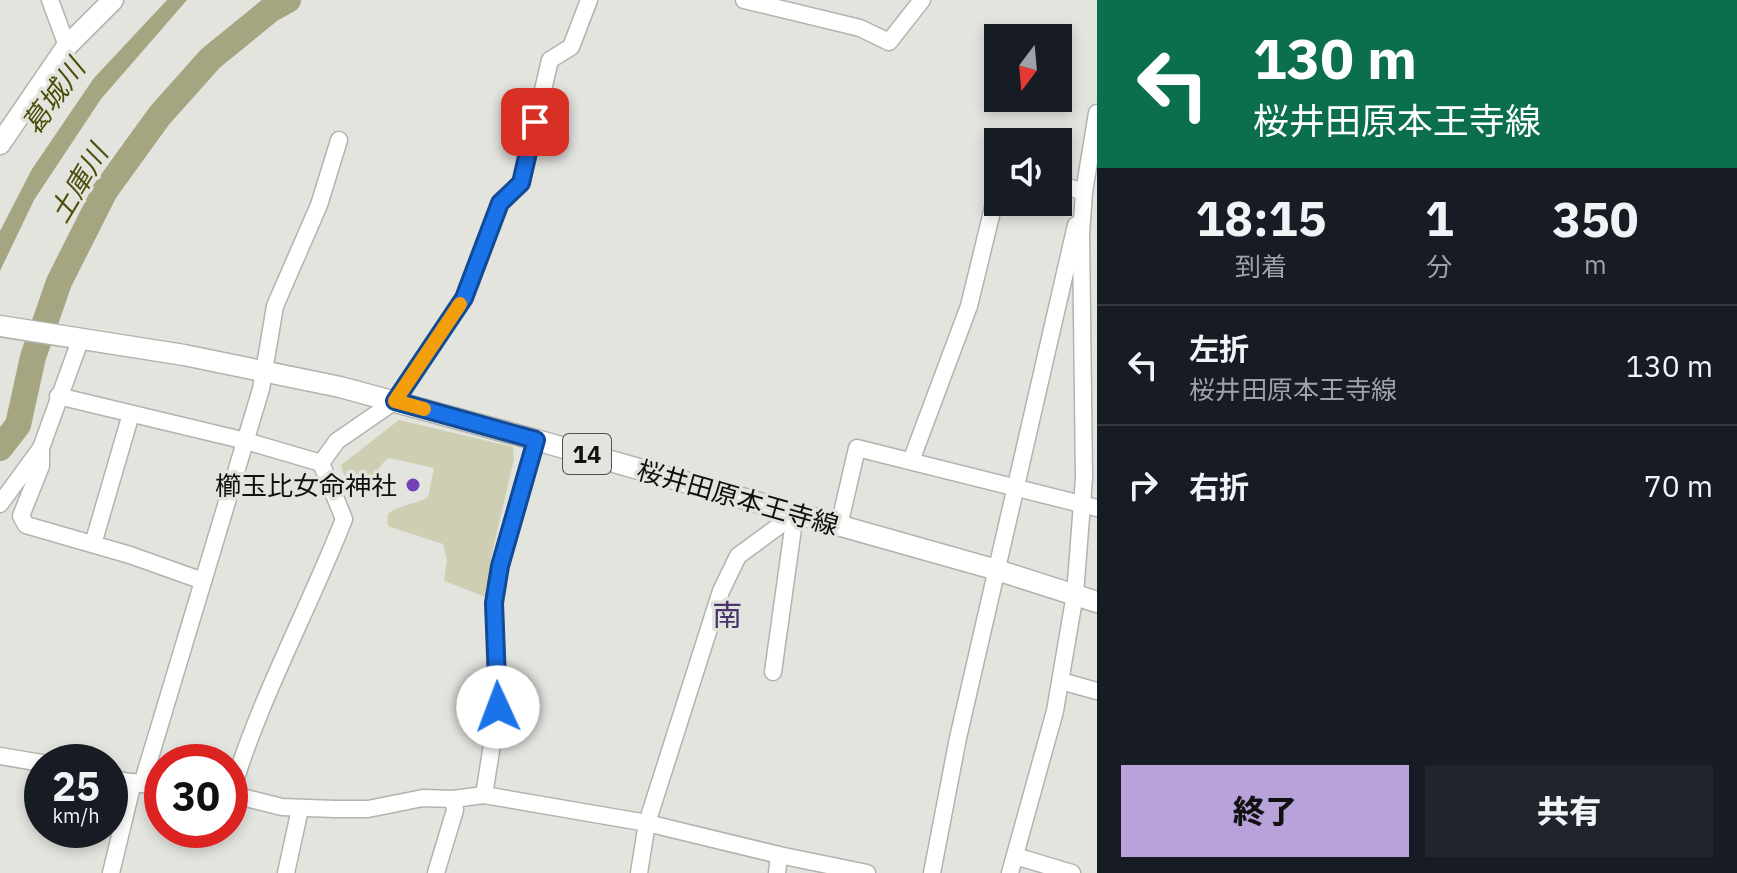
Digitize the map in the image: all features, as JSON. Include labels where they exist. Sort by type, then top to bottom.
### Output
[{"type":"main road","points":[[0,144],[67,46],[113,0]]},
{"type":"main road","name":"桜井田原本王寺線","points":[[0,326],[264,371],[395,401],[997,570],[1097,602]]},
{"type":"street","points":[[50,0],[67,46]]},
{"type":"street","points":[[321,463],[337,441],[395,401],[464,298],[500,203],[521,183],[550,60],[571,47],[589,0]]},
{"type":"street","points":[[744,0],[860,28],[889,42],[922,0]]},
{"type":"street","points":[[932,873],[952,765],[1084,192],[1097,113]]},
{"type":"street","points":[[111,873],[246,441],[264,371],[275,306],[319,205],[339,140]]},
{"type":"street","points":[[1072,188],[1084,192]]},
{"type":"street","points":[[1072,873],[1013,865],[1061,681],[1090,507],[1080,276],[1084,192]]},
{"type":"street","points":[[911,461],[969,306],[991,216]]},
{"type":"street","points":[[76,337],[41,448],[41,466],[21,516],[26,525],[203,581]]},
{"type":"street","points":[[58,396],[246,441],[321,463]]},
{"type":"street","points":[[93,544],[131,414]]},
{"type":"street","points":[[484,795],[498,707],[494,603],[500,566],[536,440]]},
{"type":"street","points":[[0,504],[41,448]]},
{"type":"street","points":[[839,526],[857,448],[1090,507]]},
{"type":"street","points":[[246,744],[318,587],[344,519],[321,463]]},
{"type":"street","points":[[773,672],[795,514]]},
{"type":"street","points":[[639,873],[647,823],[721,591],[738,556],[795,514]]},
{"type":"street","points":[[1061,681],[1097,691]]},
{"type":"street","points":[[0,756],[24,760]]},
{"type":"street","points":[[128,782],[144,784]]},
{"type":"street","points":[[248,798],[300,809],[368,809],[423,798],[453,799],[484,795],[647,823],[867,873]]},
{"type":"street","points":[[436,873],[455,810],[453,799]]},
{"type":"street","points":[[286,873],[300,809]]},
{"type":"street","points":[[777,873],[779,855]]},
{"type":"shaded area","points":[[167,0],[187,0],[101,99],[34,200],[0,271],[0,231],[32,169],[94,78]]},
{"type":"shaded area","points":[[399,420],[513,447],[514,459],[491,558],[488,598],[444,581],[447,560],[443,544],[387,524],[388,514],[428,497],[434,468],[389,458],[362,489],[344,475],[341,465]]},
{"type":"waterway","name":"土庫川","points":[[0,448],[18,425],[33,357],[59,282],[105,191],[160,115],[211,58],[270,10],[288,0]]},
{"type":"slow traffic","points":[[424,409],[395,401],[460,304]]},
{"type":"place","name":"櫛玉比女命神社","points":[[413,485]]},
{"type":"district","name":"南","points":[[727,614]]},
{"type":"route","points":[[498,707],[494,603],[500,566],[536,440],[395,401],[464,298],[500,203],[521,183],[535,122]]},
{"type":"water label","name":"葛城川","points":[[53,96]]}]
